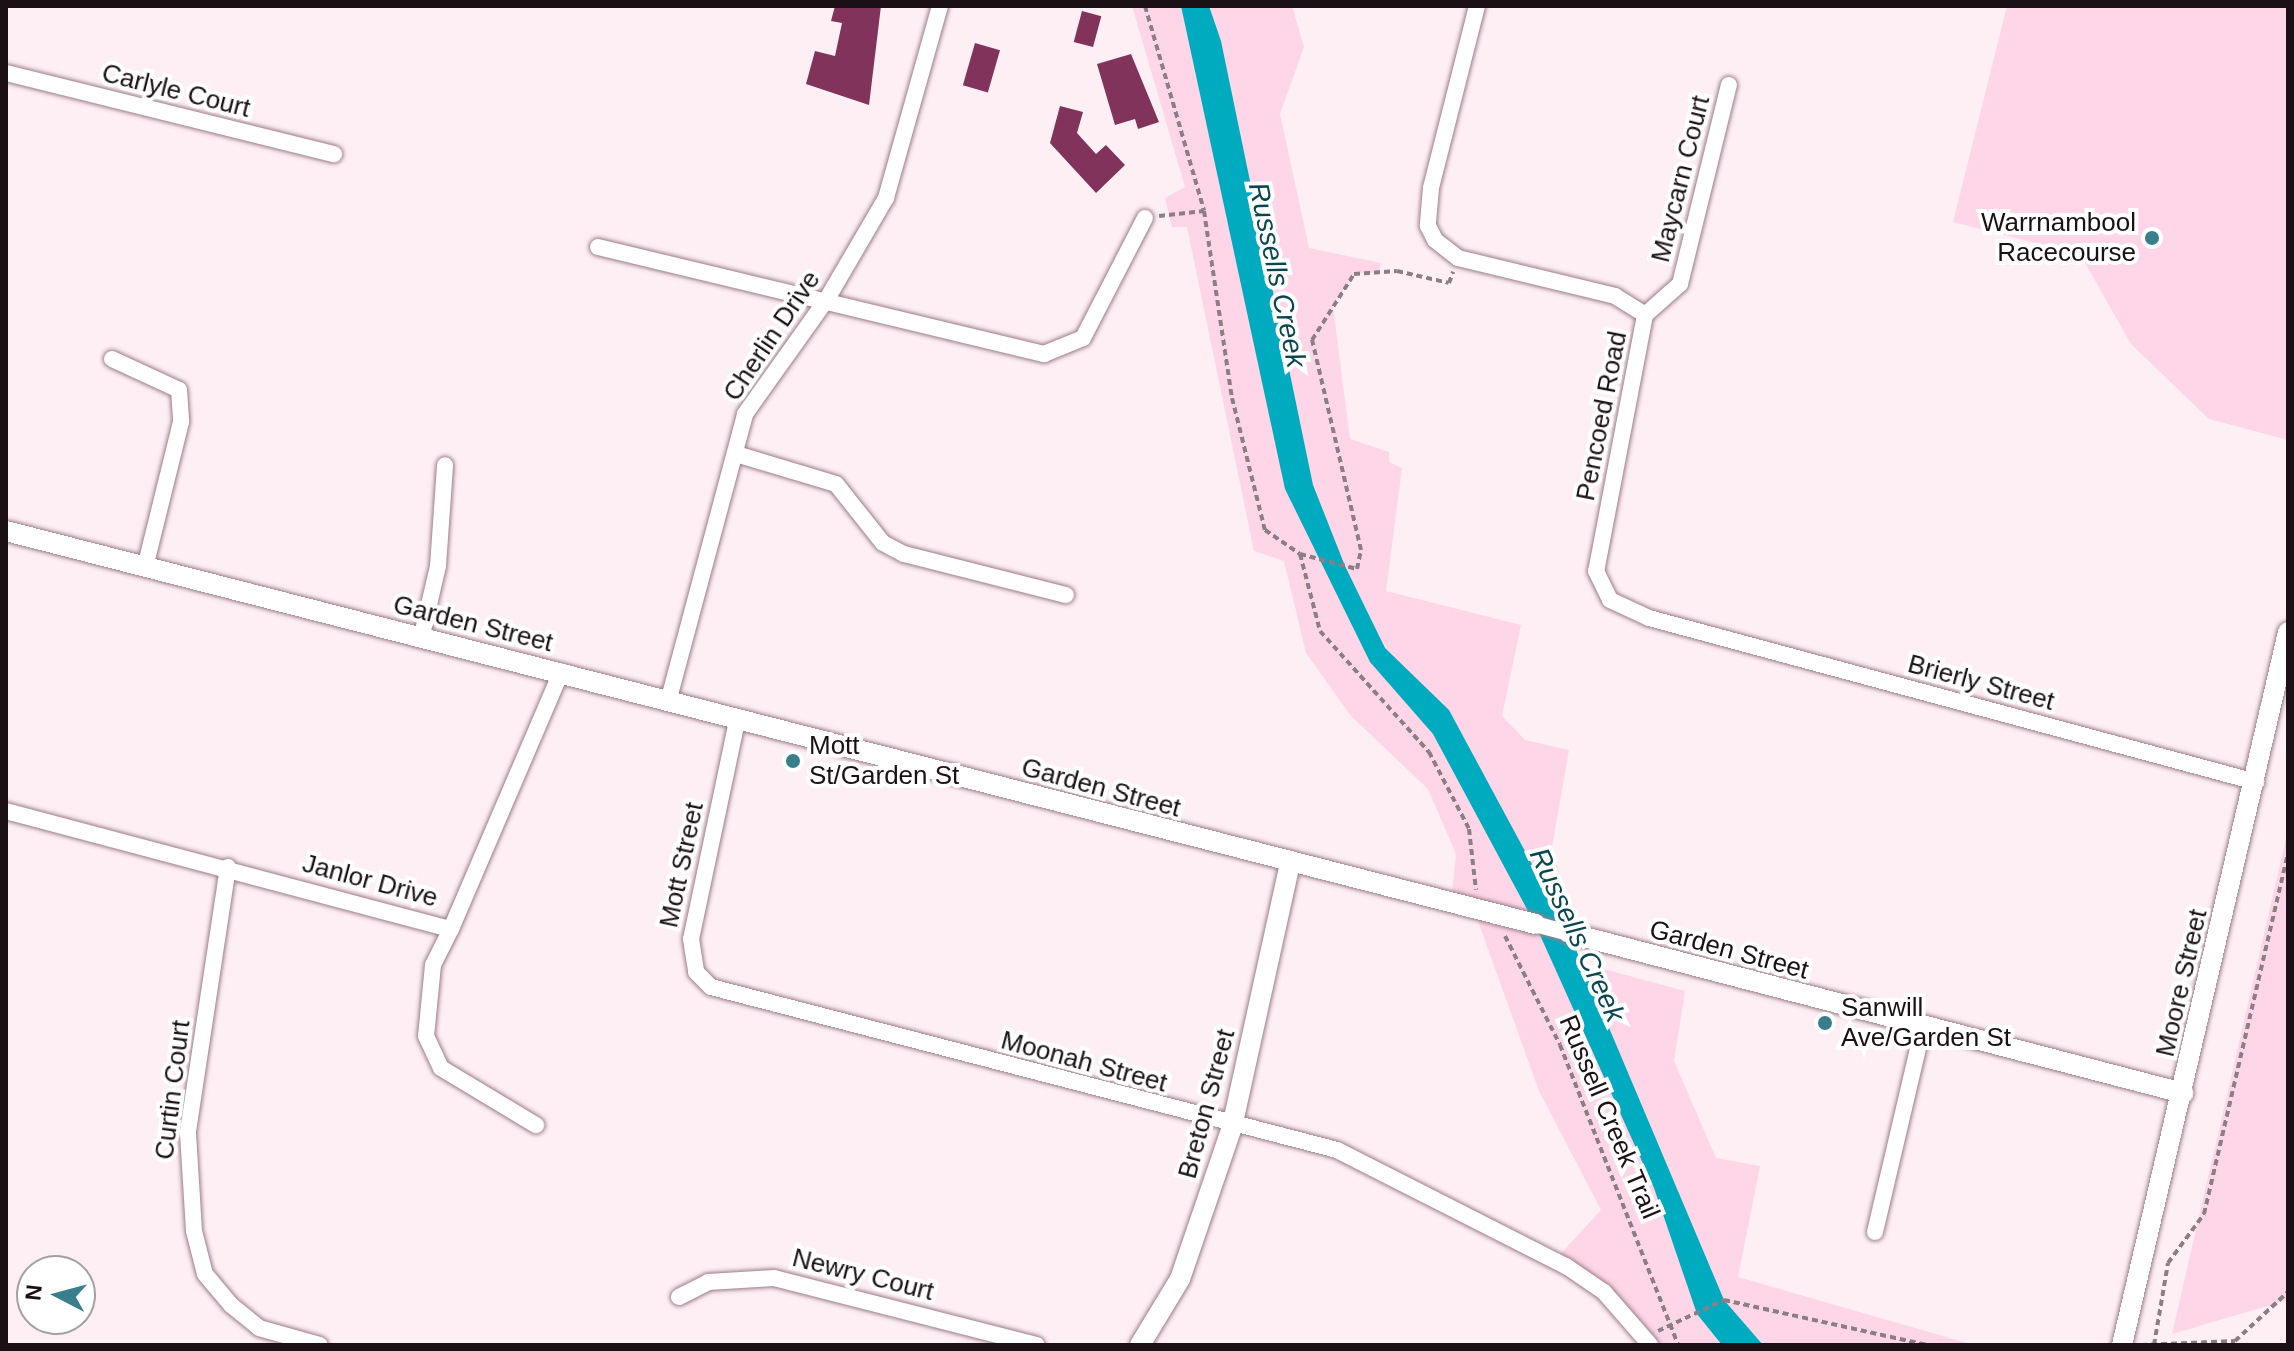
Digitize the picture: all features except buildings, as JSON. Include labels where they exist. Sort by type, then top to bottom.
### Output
[{"type":"street","name":"Cherlin Drive","points":[[668,702],[745,414],[827,299],[886,198],[940,6]]},
{"type":"street","points":[[1458,258],[1428,226],[1477,6]]},
{"type":"street","name":"Carlyle Court","points":[[6,73],[334,154]]},
{"type":"street","name":"Maycarn Court","points":[[1645,315],[1680,284],[1729,85]]},
{"type":"street","points":[[598,247],[827,299],[1044,354],[1064,351],[1083,338],[1145,218]]},
{"type":"street","name":"Pencoed Road","points":[[1458,258],[1615,296],[1645,315],[1596,571],[1610,600],[1694,631]]},
{"type":"street","points":[[112,359],[179,390],[181,422],[145,568]]},
{"type":"street","points":[[736,454],[836,484],[883,543],[904,554],[1066,595]]},
{"type":"street","points":[[421,639],[438,566],[445,465]]},
{"type":"street","name":"Garden Street","points":[[6,531],[2183,1093]]},
{"type":"street","name":"Brierly Street","points":[[1694,631],[2256,782]]},
{"type":"street","name":"Moore Street","points":[[2122,1345],[2256,782],[2288,632]]},
{"type":"street","name":"Janlor Drive","points":[[7,814],[228,867],[451,929],[561,672]]},
{"type":"street","name":"Mott Street","points":[[736,998],[704,981],[690,954],[737,721]]},
{"type":"street","name":"Breton Street","points":[[1140,1345],[1180,1279],[1232,1127],[1290,864]]},
{"type":"street","name":"Curtin Court","points":[[228,867],[188,1133],[194,1231],[205,1274],[231,1305],[259,1328],[320,1345]]},
{"type":"street","points":[[451,929],[433,965],[426,1036],[452,1077],[536,1125]]},
{"type":"street","name":"Moonah Street","points":[[736,998],[1232,1127],[1337,1150],[1423,1189],[1604,1292],[1650,1345]]},
{"type":"street","points":[[1875,1232],[1923,1027]]},
{"type":"street","name":"Newry Court","points":[[679,1297],[708,1282],[774,1278],[1037,1345]]},
{"type":"path","points":[[1145,6],[1204,211],[1232,398],[1265,530],[1300,554],[1357,569],[1361,550],[1312,340],[1354,274],[1397,271],[1449,283],[1458,258]]},
{"type":"path","points":[[1145,218],[1204,211]]},
{"type":"path","name":"Russell Creek Trail","points":[[1300,554],[1320,631],[1429,752],[1469,829],[1475,896],[1517,953],[1560,1045],[1641,1238],[1669,1328],[1678,1345]]},
{"type":"path","points":[[2154,1345],[2168,1263],[2204,1214],[2288,854]]},
{"type":"path","points":[[2130,1345],[2235,1341],[2288,1292]]},
{"type":"path","points":[[1669,1328],[1724,1300],[1927,1345]]},
{"type":"shaded area","points":[[1132,6],[1292,6],[1304,47],[1280,114],[1309,248],[1381,263],[1379,272],[1354,274],[1333,307],[1350,439],[1389,452],[1389,462],[1402,468],[1386,591],[1521,625],[1502,716],[1525,740],[1569,750],[1552,847],[1577,935],[1555,929],[1574,961],[1685,991],[1674,1061],[1716,1158],[1760,1166],[1738,1277],[1974,1345],[1650,1345],[1633,1320],[1555,1260],[1601,1210],[1539,1091],[1474,910],[1451,904],[1456,854],[1428,789],[1351,716],[1306,653],[1284,561],[1254,551],[1187,227],[1172,227],[1165,198],[1185,187]]},
{"type":"shaded area","name":"Warrnambool Racecourse","points":[[2007,6],[2288,6],[2288,440],[2209,419],[2131,344],[2080,254],[1953,222]]},
{"type":"shaded area","points":[[2288,830],[2288,1300],[2172,1334]]},
{"type":"water","points":[[1181,6],[1209,6],[1221,41],[1313,485],[1345,566],[1385,648],[1449,710],[1569,933],[1724,1300],[1763,1345],[1722,1345],[1697,1314],[1654,1188],[1535,924],[1433,734],[1370,662],[1285,489]]},
{"type":"place","name":"Warrnambool Racecourse","points":[[2152,238]]},
{"type":"place","name":"Mott St/Garden St","points":[[793,761]]},
{"type":"place","name":"Sanwill Ave/Garden St","points":[[1825,1023]]},
{"type":"water label","name":"Russells Creek","points":[[1277,275]]},
{"type":"water label","name":"Russells Creek","points":[[1577,935]]}]
